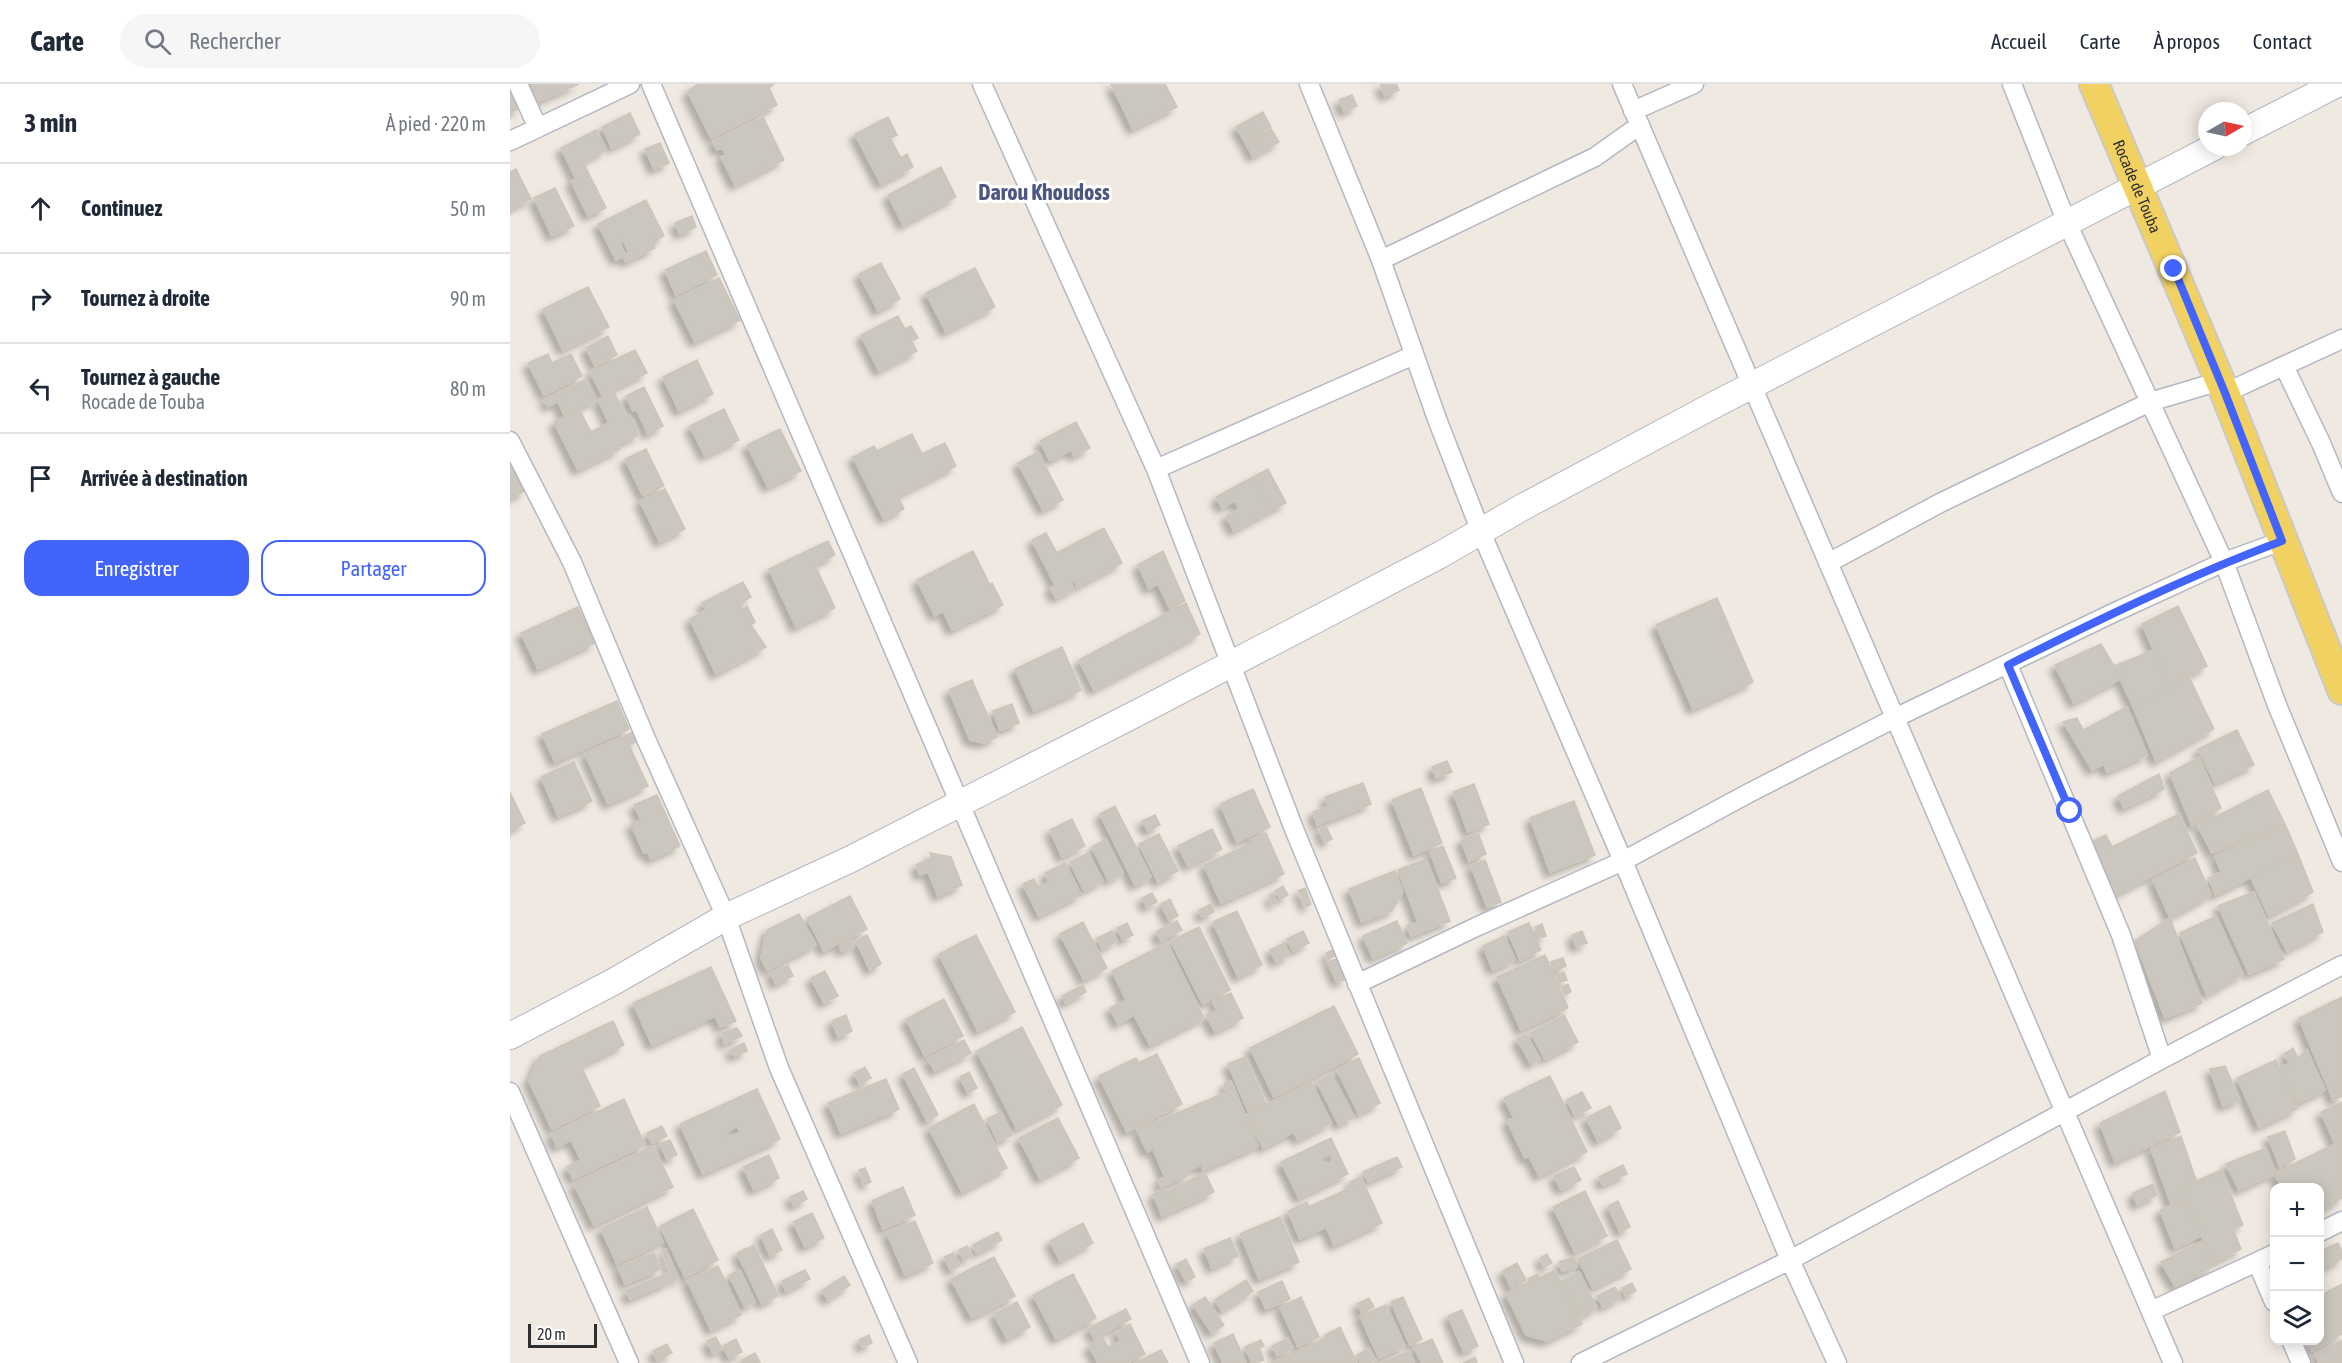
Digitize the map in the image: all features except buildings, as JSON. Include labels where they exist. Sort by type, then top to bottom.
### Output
[{"type":"main road","name":"Rocade de Touba","points":[[2094,84],[2222,387],[2342,690]]},
{"type":"main road","points":[[2252,127],[2337,84]]},
{"type":"main road","points":[[510,1036],[613,982],[726,917],[851,859],[960,804],[1440,555],[1752,386],[2198,155]]},
{"type":"street","points":[[518,84],[538,128]]},
{"type":"street","points":[[510,141],[630,84]]},
{"type":"street","points":[[651,84],[1200,1363]]},
{"type":"street","points":[[982,84],[1156,469],[1230,664],[1357,984],[1514,1363]]},
{"type":"street","points":[[1309,84],[1381,260],[1414,355],[1481,532],[1837,1363]]},
{"type":"street","points":[[1622,84],[2173,1363]]},
{"type":"street","points":[[1381,260],[1595,157],[1636,118],[1694,84]]},
{"type":"street","points":[[2012,84],[2067,223],[2224,562],[2277,705],[2342,862]]},
{"type":"street","points":[[1828,563],[1942,502],[2150,402],[2222,387],[2284,366],[2342,339]]},
{"type":"street","points":[[1156,469],[1414,355]]},
{"type":"street","points":[[2284,366],[2342,493]]},
{"type":"street","points":[[510,441],[572,562],[646,739],[726,917],[779,1068],[908,1363]]},
{"type":"street","points":[[1357,984],[1623,861],[1895,718],[2113,613],[2224,562],[2282,541]]},
{"type":"street","points":[[2008,665],[2121,935],[2162,1059]]},
{"type":"street","points":[[1581,1363],[1791,1260],[2162,1059],[2342,965]]},
{"type":"street","points":[[510,1092],[629,1363]]},
{"type":"street","points":[[2324,1230],[2342,1221]]},
{"type":"street","points":[[2151,1311],[2270,1256]]},
{"type":"street","points":[[2257,1262],[2270,1293]]},
{"type":"street","points":[[2293,1345],[2301,1363]]},
{"type":"district","name":"Darou Khoudoss","points":[[1044,192]]},
{"type":"route","points":[[2070,811],[2008,665],[2224,562],[2282,541],[2174,269]]}]
